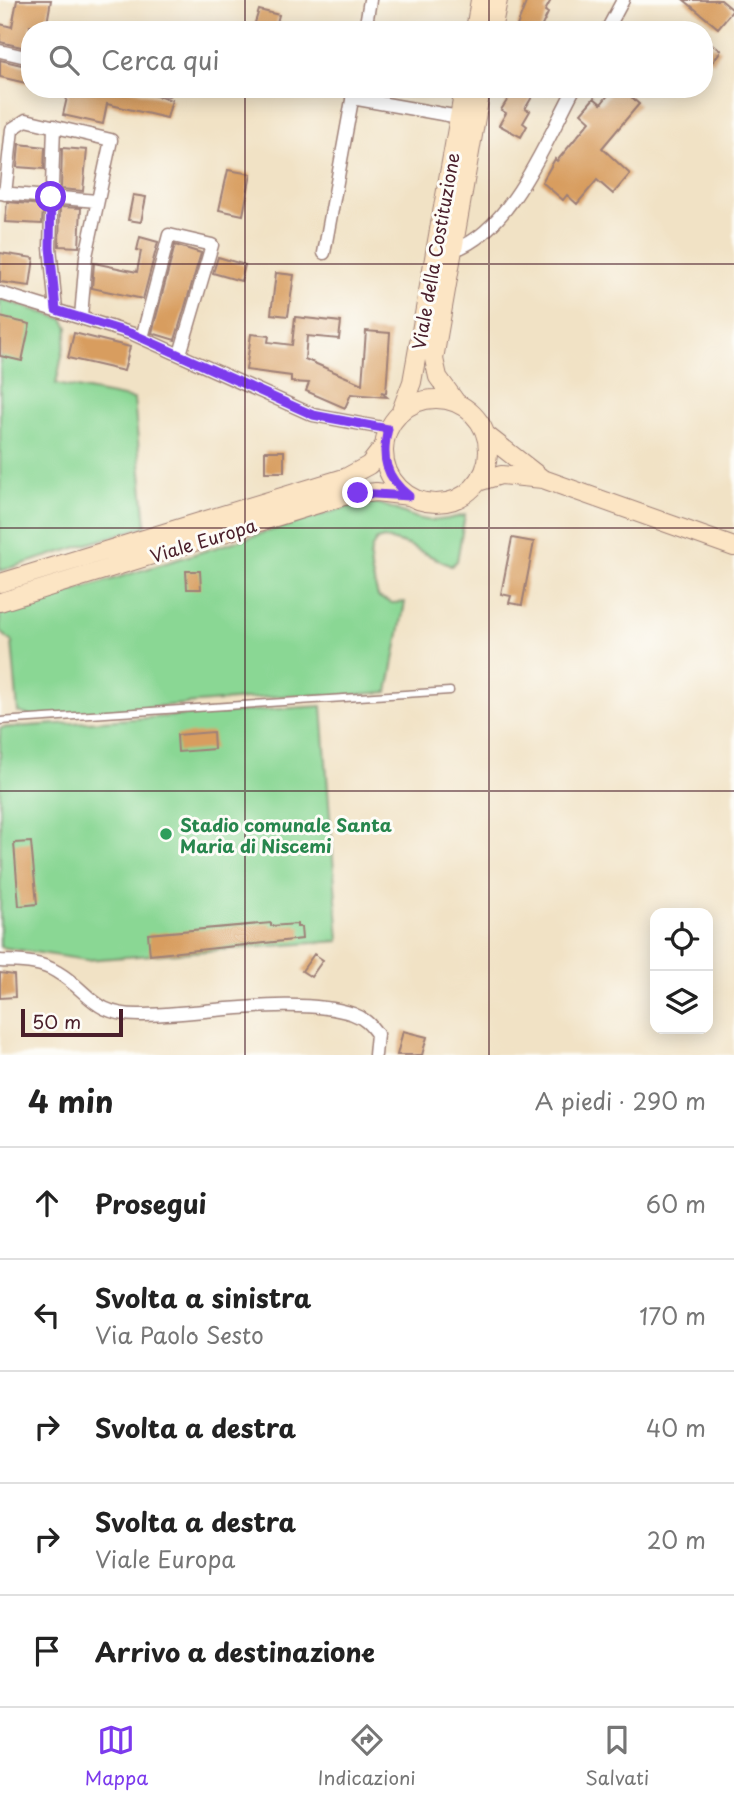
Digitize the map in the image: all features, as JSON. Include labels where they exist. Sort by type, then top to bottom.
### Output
[{"type":"street","points":[[366,21],[370,0]]},
{"type":"street","points":[[476,21],[480,0]]},
{"type":"street","points":[[494,21],[498,0]]},
{"type":"street","points":[[612,21],[624,0]]},
{"type":"street","points":[[0,51],[21,56]]},
{"type":"street","points":[[324,253],[352,98]]},
{"type":"street","points":[[375,98],[459,117]]},
{"type":"street","name":"Viale della Costituzione","points":[[401,411],[412,382],[462,98]]},
{"type":"street","name":"Viale della Costituzione","points":[[456,402],[438,377],[433,359],[479,98]]},
{"type":"street","points":[[454,250],[468,245],[510,205],[569,98]]},
{"type":"street","points":[[81,317],[81,285],[111,139],[26,120],[12,129],[3,193],[97,201]]},
{"type":"street","points":[[54,127],[50,247],[56,310]]},
{"type":"street","points":[[142,338],[169,235],[212,245],[180,354]]},
{"type":"street","points":[[0,293],[142,338],[313,415],[388,429]]},
{"type":"street","points":[[478,482],[486,464],[485,434],[479,421],[456,402],[433,398],[421,400],[401,411],[388,429],[383,447],[389,475],[409,496],[438,503],[460,497],[478,482],[501,475],[543,479],[734,547]]},
{"type":"street","points":[[485,434],[543,479]]},
{"type":"street","name":"Viale Europa","points":[[0,583],[347,477],[369,465],[383,447]]},
{"type":"street","name":"Viale Europa","points":[[0,603],[344,496],[376,492],[409,496]]},
{"type":"street","points":[[0,961],[44,965],[57,971],[99,1006],[127,1014],[275,1007],[353,1013],[367,1020],[377,1034],[375,1055]]},
{"type":"lane","points":[[0,721],[450,691]]},
{"type":"green space","points":[[0,299],[63,319],[68,327],[56,384],[134,399],[146,526],[0,571]]},
{"type":"green space","points":[[367,501],[422,519],[447,519],[465,515],[457,561],[451,566],[408,545],[384,538],[377,540],[373,546],[370,560],[378,597],[392,603],[405,602],[388,692],[332,696],[293,695],[33,717],[18,712],[12,642],[0,631],[0,614]]},
{"type":"green space","name":"Stadio comunale Santa Maria di Niscemi","points":[[322,706],[339,941],[86,960],[0,947],[0,728]]},
{"type":"building","points":[[17,0],[51,0],[47,21],[21,21],[21,47],[0,42],[0,24],[12,27]]},
{"type":"building","points":[[527,0],[551,0],[545,11],[548,13],[544,21],[519,21]]},
{"type":"building","points":[[684,0],[721,0],[733,10],[718,28],[713,21]]},
{"type":"building","points":[[259,10],[279,15],[277,21],[256,21]]},
{"type":"building","points":[[713,46],[721,50],[713,62]]},
{"type":"building","points":[[0,60],[21,65],[21,82],[0,77]]},
{"type":"building","points":[[67,98],[172,100],[167,118],[107,104],[103,124],[63,115]]},
{"type":"building","points":[[506,98],[531,98],[525,109],[530,111],[523,123],[527,126],[521,137],[499,125],[506,113],[501,110],[508,99]]},
{"type":"building","points":[[594,98],[601,104],[606,98],[632,98],[639,104],[602,148],[630,174],[613,194],[597,180],[577,204],[567,195],[563,200],[542,182],[555,159],[557,161],[590,121],[581,113]]},
{"type":"building","points":[[19,144],[45,147],[44,169],[17,167]]},
{"type":"building","points":[[62,148],[87,150],[83,191],[61,189]]},
{"type":"building","points":[[228,170],[251,174],[243,215],[219,210]]},
{"type":"building","points":[[133,195],[146,197],[141,222],[128,220]]},
{"type":"building","points":[[7,202],[43,205],[42,224],[5,222]]},
{"type":"building","points":[[60,207],[81,208],[79,247],[59,246]]},
{"type":"building","points":[[140,237],[158,242],[143,299],[92,288],[94,263],[137,272],[141,251],[137,250]]},
{"type":"building","points":[[175,245],[201,253],[175,340],[152,333]]},
{"type":"building","points":[[0,253],[34,258],[30,286],[0,282]]},
{"type":"building","points":[[218,257],[245,265],[241,281],[213,273]]},
{"type":"building","points":[[276,273],[294,275],[288,316],[271,314]]},
{"type":"building","points":[[0,317],[30,324],[22,361],[0,356]]},
{"type":"building","points":[[295,317],[341,322],[339,339],[307,336],[305,359],[362,384],[366,331],[390,333],[386,393],[381,392],[387,397],[351,394],[345,408],[306,391],[309,383],[291,382],[291,376],[246,370],[251,334],[269,336],[268,342],[292,345]]},
{"type":"building","points":[[74,333],[130,347],[124,371],[68,358]]},
{"type":"building","points":[[265,451],[284,451],[284,472],[265,472]]},
{"type":"building","points":[[512,538],[534,542],[522,605],[509,603],[511,596],[501,594]]},
{"type":"building","points":[[186,571],[200,571],[201,589],[187,589]]},
{"type":"building","points":[[213,732],[214,749],[178,752],[177,735]]},
{"type":"building","points":[[31,842],[37,904],[19,906],[14,843]]},
{"type":"building","points":[[271,923],[271,926],[297,924],[297,927],[301,927],[302,939],[150,955],[148,934]]},
{"type":"building","points":[[314,954],[323,960],[311,977],[302,971]]},
{"type":"building","points":[[0,973],[14,975],[15,997],[0,998]]},
{"type":"building","points":[[403,1031],[427,1037],[422,1055],[397,1055]]},
{"type":"place","name":"Stadio comunale Santa Maria di Niscemi","points":[[166,834]]},
{"type":"route","points":[[51,197],[50,247],[56,310],[133,334],[313,415],[388,429],[383,447],[384,461],[397,487],[409,496],[358,493]]}]
